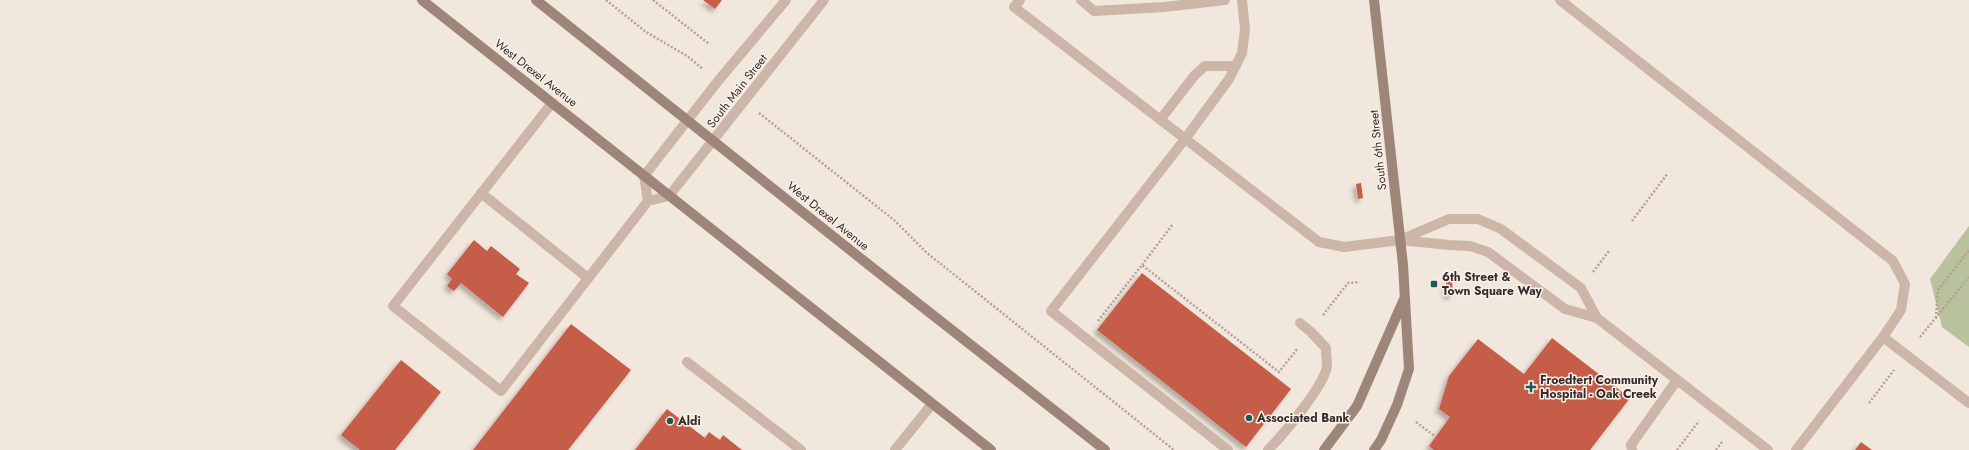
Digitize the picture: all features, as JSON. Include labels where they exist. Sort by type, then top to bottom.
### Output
[{"type":"street","name":"West Drexel Avenue","points":[[422,0],[991,450]]},
{"type":"street","name":"West Drexel Avenue","points":[[536,0],[869,265],[1105,450]]},
{"type":"street","name":"South Main Street","points":[[644,176],[718,80],[786,0]]},
{"type":"street","name":"South Main Street","points":[[670,196],[824,0]]},
{"type":"street","points":[[1020,0],[1014,7],[1319,242],[1344,247],[1400,240],[1470,246],[1488,252],[1565,309],[1597,318],[1768,450]]},
{"type":"street","points":[[1081,0],[1094,11],[1164,7],[1225,0]]},
{"type":"street","points":[[1228,450],[1051,312],[1185,139],[1229,79],[1242,53],[1245,29],[1242,0]]},
{"type":"street","name":"South 6th Street","points":[[1374,0],[1400,240],[1409,369],[1397,405],[1381,440],[1374,450]]},
{"type":"street","points":[[1560,0],[1893,261],[1905,284],[1901,310],[1796,450]]},
{"type":"street","points":[[1160,120],[1194,76],[1205,66],[1236,66]]},
{"type":"street","points":[[552,103],[393,306],[501,391],[648,201],[670,196]]},
{"type":"street","points":[[644,176],[648,201]]},
{"type":"street","points":[[481,193],[588,278]]},
{"type":"street","points":[[1400,240],[1449,219],[1478,219],[1501,229],[1581,288],[1597,318]]},
{"type":"street","name":"South 6th Street","points":[[1324,450],[1357,406],[1405,298]]},
{"type":"street","points":[[1268,450],[1279,438],[1320,383],[1327,367],[1326,348],[1300,323]]},
{"type":"street","points":[[1883,336],[1969,403]]},
{"type":"street","points":[[688,362],[801,450]]},
{"type":"street","points":[[1632,450],[1631,444],[1677,380]]},
{"type":"street","points":[[895,450],[932,404]]},
{"type":"path","points":[[606,0],[646,32],[687,56]]},
{"type":"path","points":[[653,0],[709,44]]},
{"type":"path","points":[[788,135],[894,220],[927,253],[1174,450]]},
{"type":"path","points":[[1632,221],[1668,173]]},
{"type":"path","points":[[1098,321],[1173,224]]},
{"type":"path","points":[[1936,318],[1938,290],[1969,250]]},
{"type":"path","points":[[1589,277],[1609,251]]},
{"type":"path","points":[[1142,265],[1279,372],[1300,345]]},
{"type":"path","points":[[1920,337],[1969,277]]},
{"type":"path","points":[[1322,317],[1348,283],[1359,282]]},
{"type":"path","points":[[1869,403],[1895,369]]},
{"type":"path","points":[[1677,450],[1711,406]]},
{"type":"path","points":[[1416,422],[1436,437]]},
{"type":"green space","points":[[1969,226],[1969,347],[1942,327],[1930,279]]},
{"type":"building","points":[[703,0],[722,0],[715,9]]},
{"type":"building","points":[[1361,183],[1363,198],[1358,199],[1356,184]]},
{"type":"building","points":[[474,240],[487,251],[491,246],[520,269],[516,274],[529,283],[503,317],[461,283],[454,291],[447,286],[452,279],[447,274]]},
{"type":"building","points":[[1142,273],[1291,389],[1246,447],[1097,330]]},
{"type":"building","points":[[1446,281],[1452,281],[1453,296],[1447,296]]},
{"type":"building","points":[[571,324],[631,370],[568,450],[473,450]]},
{"type":"building","name":"Froedtert Community Hospital - Oak Creek","points":[[1552,338],[1630,398],[1590,450],[1434,450],[1429,446],[1450,417],[1439,409],[1449,376],[1478,339],[1524,374]]},
{"type":"building","points":[[401,360],[441,392],[395,450],[360,450],[341,435]]},
{"type":"building","name":"Aldi","points":[[667,409],[705,438],[709,432],[720,440],[723,435],[742,450],[635,450]]},
{"type":"building","points":[[1861,442],[1872,450],[1855,450]]},
{"type":"place","name":"6th Street & Town Square Way","points":[[1434,284]]},
{"type":"place","name":"Froedtert Community Hospital - Oak Creek","points":[[1531,387]]},
{"type":"place","name":"Associated Bank","points":[[1249,418]]},
{"type":"place","name":"Aldi","points":[[670,421]]}]
